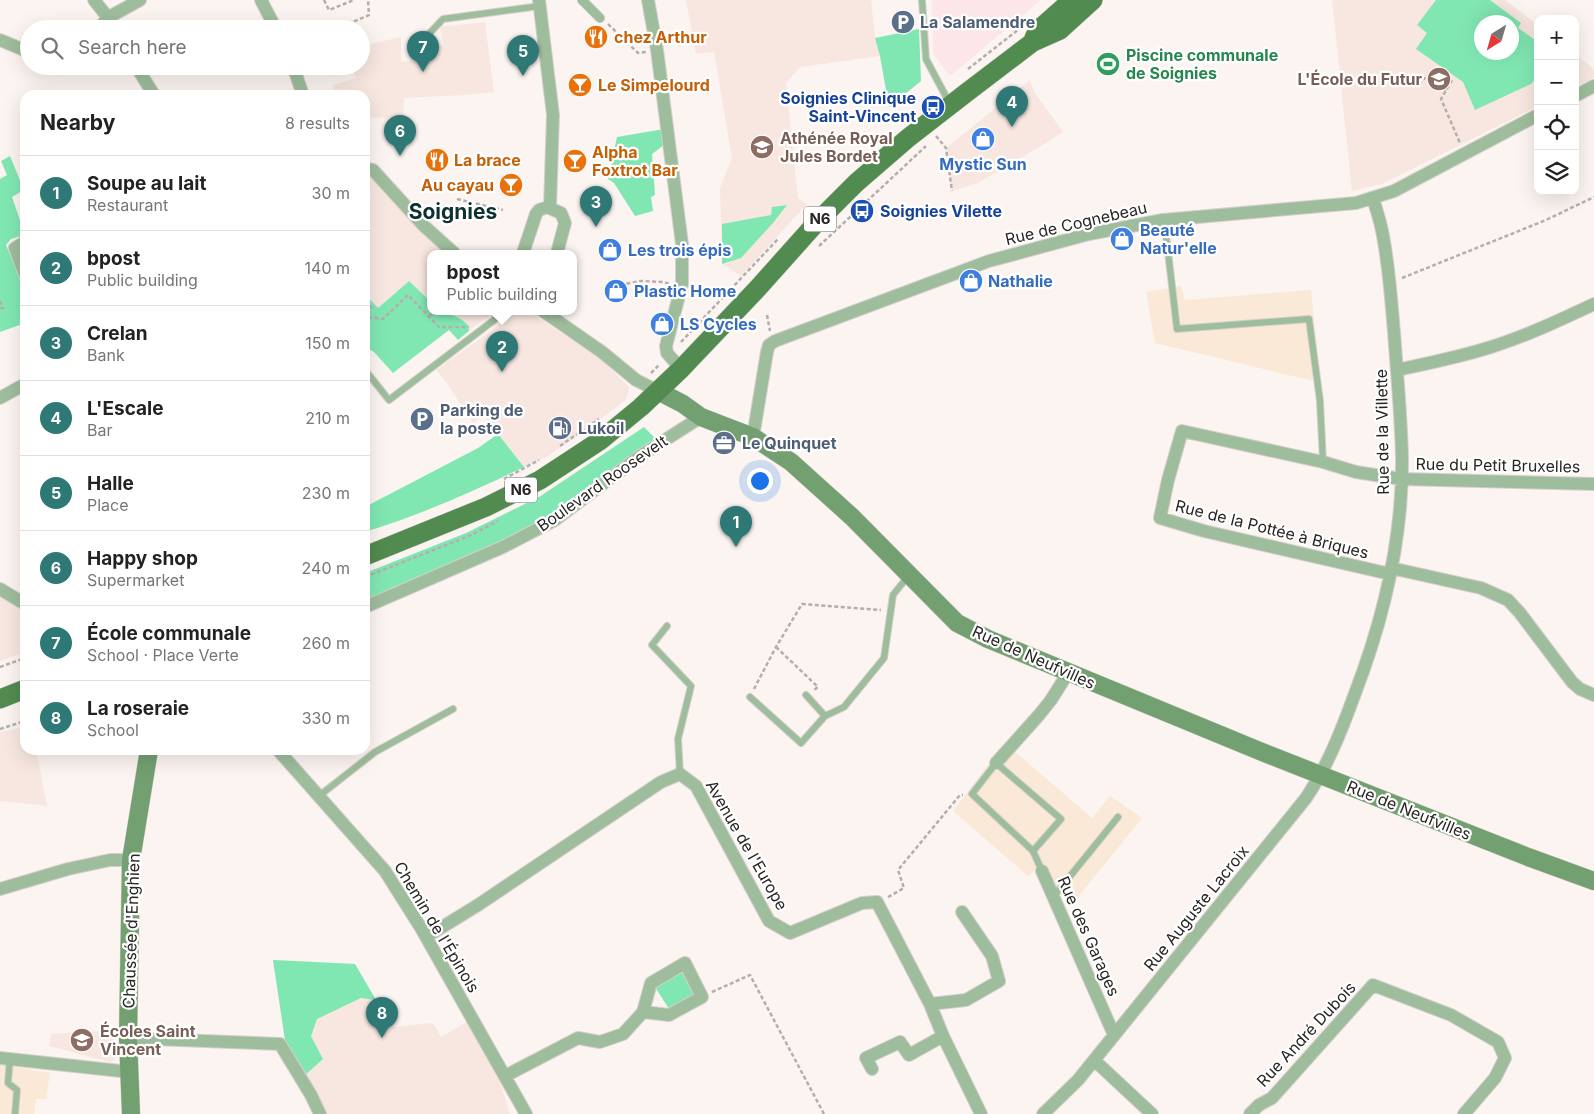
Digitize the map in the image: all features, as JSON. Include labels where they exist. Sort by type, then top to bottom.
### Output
[{"type":"main road","name":"N6","points":[[1033,42],[1038,30],[1072,0]]},
{"type":"main road","name":"N6","points":[[370,554],[486,507],[540,480],[600,440],[681,369],[840,198],[875,166],[1033,42],[1060,30],[1093,0]]},
{"type":"main road","name":"Rue de Neufvilles","points":[[658,391],[683,404],[701,417],[753,437],[791,462],[852,517],[956,622],[988,639],[1321,775],[1519,854],[1594,881]]},
{"type":"main road","points":[[0,699],[20,692]]},
{"type":"main road","name":"Chaussée d'Enghien","points":[[131,1114],[128,1038],[131,860],[148,755]]},
{"type":"street","points":[[94,0],[110,20]]},
{"type":"street","points":[[106,20],[140,0]]},
{"type":"street","points":[[261,0],[271,20]]},
{"type":"street","points":[[582,0],[600,18]]},
{"type":"street","points":[[648,0],[657,50],[682,244],[682,284],[666,346],[667,353],[681,369]]},
{"type":"street","points":[[540,3],[553,114],[550,208]]},
{"type":"street","points":[[0,40],[20,48]]},
{"type":"street","points":[[141,75],[151,90]]},
{"type":"street","points":[[296,75],[301,90]]},
{"type":"street","points":[[1579,94],[1594,86]]},
{"type":"street","name":"Rue de Cognebeau","points":[[753,437],[766,352],[769,345],[775,341],[989,261],[1089,234],[1163,220],[1356,204],[1394,190],[1534,117]]},
{"type":"street","points":[[370,169],[373,170],[424,226],[451,250]]},
{"type":"street","name":"Rue de la Villette","points":[[1321,775],[1345,721],[1369,658],[1395,550],[1402,458],[1397,370],[1389,281],[1382,230],[1373,198]]},
{"type":"street","points":[[525,250],[536,214],[539,210],[550,208],[560,213],[566,224],[558,250]]},
{"type":"street","points":[[20,245],[15,248],[20,262]]},
{"type":"street","points":[[1397,370],[1491,347],[1531,332],[1594,304]]},
{"type":"street","name":"Rue de Neufvilles","points":[[551,315],[602,352],[636,380],[658,391]]},
{"type":"street","points":[[0,398],[20,387]]},
{"type":"street","name":"Boulevard Roosevelt","points":[[370,605],[503,547],[555,520],[640,456],[701,417]]},
{"type":"street","name":"Rue de la Pottée à Briques","points":[[1390,571],[1204,531],[1160,518],[1168,480],[1182,431],[1323,462],[1356,472],[1401,479]]},
{"type":"street","name":"Rue du Petit Bruxelles","points":[[1401,479],[1594,484]]},
{"type":"street","points":[[1390,571],[1481,588],[1494,592],[1508,600],[1572,682],[1580,689],[1594,695]]},
{"type":"street","points":[[0,589],[20,601]]},
{"type":"street","points":[[996,763],[1052,700],[1068,673]]},
{"type":"street","name":"Chemin de l'Épinois","points":[[282,755],[385,871],[426,936],[526,1114]]},
{"type":"street","points":[[426,936],[478,905],[662,782],[680,774]]},
{"type":"street","name":"Avenue de l'Europe","points":[[680,774],[696,786],[769,921],[790,933],[862,903],[877,902]]},
{"type":"street","name":"Rue Auguste Lacroix","points":[[1043,1114],[1078,1080],[1306,798],[1321,775]]},
{"type":"street","points":[[0,889],[68,869],[110,860],[131,860]]},
{"type":"street","name":"Rue des Garages","points":[[1042,871],[1114,1035]]},
{"type":"street","points":[[877,902],[930,1004],[943,1036],[981,1114]]},
{"type":"street","points":[[930,1004],[966,1000],[998,981],[992,956],[962,912]]},
{"type":"street","points":[[505,1076],[578,1038],[600,1042],[623,1034],[643,1012],[651,983],[685,964],[702,996],[669,1015],[643,1012]]},
{"type":"street","name":"Rue André Dubois","points":[[1250,1114],[1259,1105],[1272,1098],[1373,985],[1451,1015],[1498,1042],[1505,1058],[1495,1078],[1464,1114]]},
{"type":"street","points":[[872,1069],[866,1058],[900,1042],[909,1055],[943,1036]]},
{"type":"street","points":[[128,1038],[280,1044],[311,1095],[320,1114]]},
{"type":"street","points":[[5,1058],[130,1072]]},
{"type":"street","points":[[1094,1060],[1152,1114]]},
{"type":"lane","points":[[922,0],[926,59],[951,105]]},
{"type":"lane","points":[[426,38],[443,20],[540,3]]},
{"type":"lane","points":[[1163,220],[1177,329],[1310,319],[1320,401],[1323,462]]},
{"type":"lane","points":[[370,376],[389,400],[501,315]]},
{"type":"lane","points":[[750,697],[801,743],[825,716],[844,706],[884,658],[893,594],[910,574]]},
{"type":"lane","points":[[667,626],[652,645],[691,686],[678,739],[680,774]]},
{"type":"lane","points":[[806,695],[825,716]]},
{"type":"lane","points":[[319,796],[375,752],[453,709]]},
{"type":"lane","points":[[972,794],[996,763],[1061,819],[1033,851]]},
{"type":"lane","name":"Rue des Garages","points":[[972,794],[1033,851],[1042,871]]},
{"type":"lane","points":[[1054,896],[1118,817]]},
{"type":"lane","points":[[5,1058],[8,1083],[17,1090],[15,1114]]},
{"type":"path","points":[[324,0],[329,10],[354,0]]},
{"type":"path","points":[[357,20],[369,15],[368,0]]},
{"type":"path","points":[[600,18],[638,53],[657,50]]},
{"type":"path","points":[[1398,85],[1419,83],[1424,78],[1446,90]]},
{"type":"path","points":[[1452,80],[1440,99],[1464,153]]},
{"type":"path","points":[[926,125],[946,148],[952,191]]},
{"type":"path","points":[[1389,281],[1399,280],[1454,258],[1546,220],[1594,197]]},
{"type":"path","points":[[457,199],[503,210]]},
{"type":"path","points":[[620,285],[641,281],[682,284]]},
{"type":"path","points":[[370,317],[383,319],[408,295],[427,315]]},
{"type":"path","points":[[0,301],[3,308],[0,308]]},
{"type":"path","points":[[431,315],[429,317],[439,327],[485,327]]},
{"type":"path","points":[[767,315],[770,331]]},
{"type":"path","points":[[557,448],[606,414]]},
{"type":"path","points":[[500,481],[541,459]]},
{"type":"path","points":[[750,697],[776,647],[802,604],[890,611]]},
{"type":"path","points":[[776,647],[818,687],[806,695]]},
{"type":"path","points":[[0,667],[20,660]]},
{"type":"path","points":[[0,729],[20,723]]},
{"type":"path","points":[[877,902],[904,888],[898,870],[960,795],[972,794]]},
{"type":"path","points":[[702,996],[750,975],[824,1114]]},
{"type":"shaded area","name":"Athénée Royal Jules Bordet","points":[[686,0],[871,0],[875,37],[880,56],[800,67],[786,83],[798,198],[807,204],[741,276],[722,264],[720,188],[732,158],[714,52],[696,54]]},
{"type":"shaded area","points":[[932,0],[1041,0],[950,76],[933,54]]},
{"type":"shaded area","name":"L'École du Futur","points":[[1332,0],[1505,0],[1534,22],[1534,108],[1382,184],[1352,191]]},
{"type":"shaded area","points":[[485,22],[494,92],[404,98],[403,117],[370,118],[370,90],[334,90],[333,85],[356,78],[355,75],[370,75],[370,44],[401,37],[401,62],[434,58],[434,47],[443,45],[440,27]]},
{"type":"shaded area","points":[[1579,57],[1594,69],[1594,78],[1579,85]]},
{"type":"shaded area","points":[[1030,80],[1035,93],[1063,132],[978,183],[952,191],[946,148]]},
{"type":"shaded area","points":[[370,175],[447,250],[427,250],[427,298],[409,281],[378,308],[370,299]]},
{"type":"shaded area","points":[[1181,286],[1185,300],[1311,290],[1320,380],[1309,380],[1155,343],[1146,292]]},
{"type":"shaded area","points":[[450,315],[490,315],[469,331],[465,321]]},
{"type":"shaded area","points":[[513,315],[534,315],[600,358],[629,387],[629,391],[626,399],[617,407],[548,456],[524,467],[484,416],[473,423],[447,383],[436,370]]},
{"type":"shaded area","points":[[0,596],[20,609],[20,654],[0,661]]},
{"type":"shaded area","points":[[20,728],[20,755],[37,755],[47,806],[0,801],[0,732]]},
{"type":"shaded area","points":[[1005,743],[1092,818],[1110,796],[1142,818],[1074,902],[1036,869],[1028,876],[953,811]]},
{"type":"shaded area","points":[[273,960],[355,964],[392,1027],[433,1023],[441,1037],[470,1020],[496,1069],[510,1114],[324,1114],[285,1040]]},
{"type":"shaded area","name":"Écoles Saint Vincent","points":[[114,1030],[115,1060],[110,1062],[49,1046],[51,1034]]},
{"type":"shaded area","points":[[0,1064],[50,1073],[46,1099],[36,1099],[34,1114],[0,1114]]},
{"type":"green space","points":[[1436,0],[1490,0],[1510,15],[1474,15],[1474,60],[1519,60],[1519,29],[1534,39],[1534,80],[1531,84],[1475,110],[1463,82],[1416,49],[1427,33],[1417,25]]},
{"type":"green space","points":[[919,29],[921,81],[889,107],[875,38]]},
{"type":"green space","points":[[664,129],[664,145],[652,154],[655,195],[651,197],[653,211],[635,216],[614,183],[608,179],[617,137]]},
{"type":"green space","points":[[10,156],[20,180],[20,192],[12,197],[20,220],[20,236],[11,239],[6,245],[20,278],[20,325],[0,332],[0,179],[7,175],[1,161]]},
{"type":"green space","points":[[787,205],[741,258],[722,264],[722,224],[771,215],[772,207]]},
{"type":"green space","points":[[409,281],[427,298],[427,315],[451,315],[461,319],[468,325],[469,331],[458,340],[449,330],[393,373],[370,350],[370,299],[378,308]]},
{"type":"green space","points":[[644,427],[655,438],[551,516],[472,555],[370,599],[370,571],[466,533],[539,497]]},
{"type":"green space","points":[[498,434],[524,467],[446,502],[370,530],[370,504],[478,448]]},
{"type":"green space","points":[[273,960],[355,964],[376,1000],[361,998],[317,1019],[311,1036],[323,1059],[304,1076],[285,1040]]},
{"type":"green space","points":[[683,972],[695,996],[669,1009],[655,987]]},
{"type":"place","name":"La Salamendre","points":[[903,22]]},
{"type":"place","name":"chez Arthur","points":[[596,37]]},
{"type":"place","name":"Piscine communale de Soignies","points":[[1108,64]]},
{"type":"place","name":"École communale","points":[[423,72]]},
{"type":"place","name":"Halle","points":[[523,76]]},
{"type":"place","name":"L'École du Futur","points":[[1439,79]]},
{"type":"place","name":"Le Simpelourd","points":[[580,85]]},
{"type":"place","name":"Soignies Clinique Saint-Vincent","points":[[933,107]]},
{"type":"place","name":"L'Escale","points":[[1012,127]]},
{"type":"place","name":"Mystic Sun","points":[[983,139]]},
{"type":"place","name":"Athénée Royal Jules Bordet","points":[[762,147]]},
{"type":"place","name":"Happy shop","points":[[400,156]]},
{"type":"place","name":"La brace","points":[[437,160]]},
{"type":"place","name":"Alpha Foxtrot Bar","points":[[575,161]]},
{"type":"place","name":"Au cayau","points":[[511,185]]},
{"type":"place","name":"Soignies Vilette","points":[[862,211]]},
{"type":"place","name":"Crelan","points":[[596,227]]},
{"type":"place","name":"Beauté Natur'elle","points":[[1122,239]]},
{"type":"place","name":"Les trois épis","points":[[610,250]]},
{"type":"place","name":"Nathalie","points":[[971,281]]},
{"type":"place","name":"Plastic Home","points":[[616,291]]},
{"type":"place","name":"LS Cycles","points":[[662,324]]},
{"type":"place","name":"bpost","points":[[502,372]]},
{"type":"place","name":"Parking de la poste","points":[[422,419]]},
{"type":"place","name":"Lukoil","points":[[560,428]]},
{"type":"place","name":"Le Quinquet","points":[[724,443]]},
{"type":"place","name":"Soupe au lait","points":[[736,547]]},
{"type":"place","name":"La roseraie","points":[[382,1038]]},
{"type":"place","name":"Écoles Saint Vincent","points":[[82,1040]]},
{"type":"district","name":"Soignies","points":[[453,212]]}]
